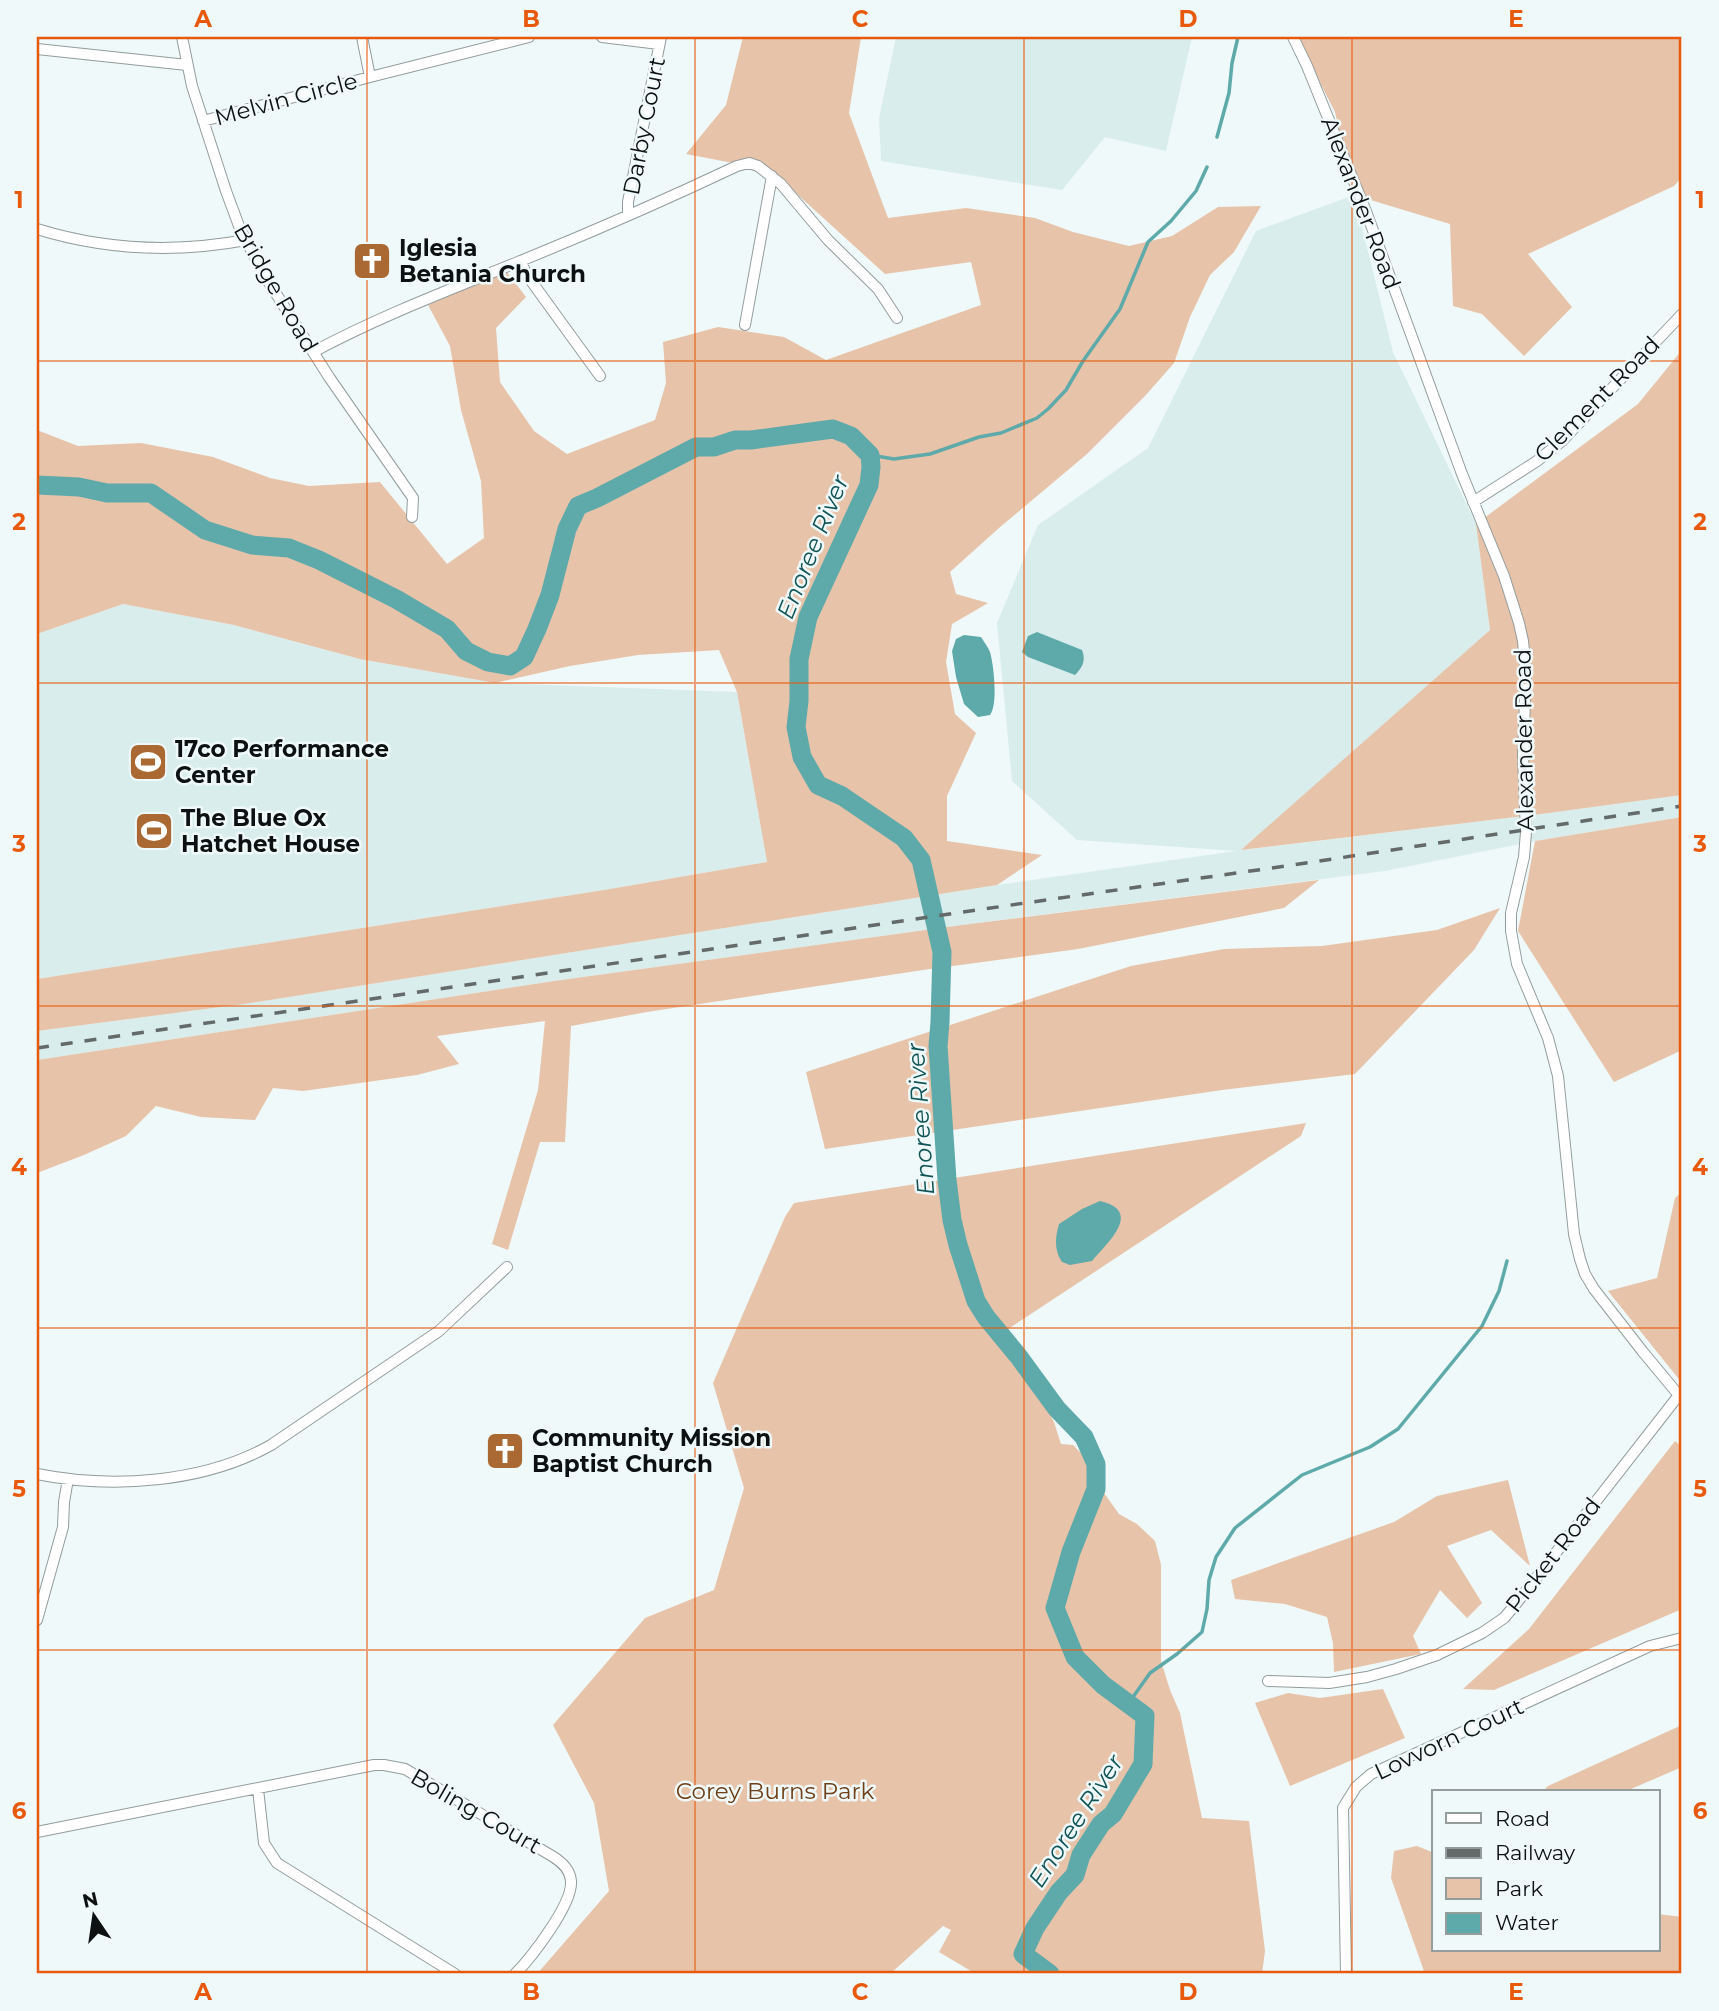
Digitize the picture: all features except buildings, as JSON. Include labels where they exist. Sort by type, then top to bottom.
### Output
[{"type":"street","name":"Bridge Road","points":[[182,37],[203,121],[226,191],[246,240],[261,270],[313,352],[413,498],[412,517]]},
{"type":"street","name":"Melvin Circle","points":[[203,121],[370,77],[362,37]]},
{"type":"street","points":[[370,77],[529,37]]},
{"type":"street","points":[[602,37],[660,41]]},
{"type":"street","name":"Alexander Road","points":[[1293,37],[1309,69],[1367,214],[1473,502],[1504,576],[1519,623],[1525,657],[1523,755],[1526,843],[1511,913],[1510,931],[1517,964],[1548,1038],[1558,1076],[1576,1247],[1585,1274],[1594,1289],[1680,1397]]},
{"type":"street","name":"Darby Court","points":[[628,215],[628,202],[660,41]]},
{"type":"street","points":[[37,49],[187,65]]},
{"type":"street","points":[[313,352],[379,320],[744,164],[758,166],[781,184],[828,240],[878,289],[897,318]]},
{"type":"street","points":[[745,325],[772,176]]},
{"type":"street","points":[[37,229],[89,242],[148,247],[199,246],[246,240]]},
{"type":"street","points":[[520,261],[529,278],[600,376]]},
{"type":"street","name":"Clement Road","points":[[1473,502],[1537,461],[1563,440],[1682,314]]},
{"type":"street","points":[[37,1474],[68,1479],[162,1479],[203,1472],[259,1452],[439,1331],[507,1267]]},
{"type":"street","name":"Picket Road","points":[[1268,1681],[1329,1683],[1367,1677],[1437,1655],[1492,1627],[1515,1605],[1680,1397]]},
{"type":"street","points":[[37,1620],[63,1527],[68,1479]]},
{"type":"street","name":"Lovvorn Court","points":[[1346,1974],[1343,1808],[1356,1787],[1371,1774],[1624,1657],[1650,1646],[1682,1638]]},
{"type":"street","name":"Boling Court","points":[[37,1832],[374,1765],[395,1766],[412,1772],[552,1856],[566,1868],[570,1878],[567,1900],[515,1974]]},
{"type":"street","points":[[258,1789],[264,1843],[273,1859],[455,1974]]},
{"type":"shaded area","points":[[896,37],[1192,37],[1166,151],[1105,137],[1062,190],[881,161],[879,118]]},
{"type":"shaded area","points":[[1354,195],[1393,352],[1476,524],[1490,630],[1242,850],[1682,795],[1682,817],[1535,841],[1385,871],[554,981],[37,1060],[37,1031],[244,1004],[997,885],[1236,851],[1077,840],[1012,781],[997,623],[1038,525],[1148,448],[1256,231]]},
{"type":"shaded area","points":[[123,604],[234,625],[360,659],[495,683],[737,692],[767,862],[37,979],[37,634]]},
{"type":"green space","points":[[743,37],[861,37],[849,113],[888,218],[966,208],[1035,218],[1073,232],[1129,246],[1172,236],[1218,207],[1261,206],[1234,252],[1210,275],[1190,317],[1174,363],[1087,454],[950,572],[956,594],[988,603],[952,624],[946,662],[955,714],[976,733],[947,796],[947,841],[1042,855],[997,885],[244,1004],[37,1031],[37,979],[767,862],[737,692],[719,650],[638,655],[570,666],[495,683],[360,659],[234,625],[123,604],[37,634],[37,430],[78,446],[141,443],[213,457],[270,478],[309,486],[380,482],[447,564],[484,538],[481,481],[461,410],[450,346],[428,305],[503,267],[526,297],[496,328],[500,382],[534,431],[567,454],[655,420],[666,383],[663,342],[718,327],[784,337],[826,360],[981,305],[971,262],[885,274],[765,165],[738,164],[686,154],[726,105]]},
{"type":"green space","points":[[1297,37],[1682,37],[1682,177],[1674,186],[1528,254],[1572,307],[1524,356],[1482,314],[1453,306],[1450,224],[1354,195],[1335,112]]},
{"type":"green space","points":[[1682,350],[1682,795],[1241,850],[1490,630],[1476,524],[1638,404]]},
{"type":"green space","points":[[1682,817],[1682,1050],[1614,1082],[1518,931],[1535,841]]},
{"type":"green space","points":[[1319,880],[1284,908],[1078,949],[923,970],[571,1026],[565,1142],[540,1142],[508,1250],[492,1244],[538,1090],[545,1021],[437,1036],[459,1064],[417,1075],[303,1091],[273,1088],[255,1120],[201,1117],[156,1106],[126,1136],[37,1173],[37,1060],[554,981],[962,925]]},
{"type":"green space","points":[[1500,908],[1474,950],[1355,1074],[1222,1090],[825,1149],[806,1072],[1131,966],[1224,949],[1322,946],[1437,930]]},
{"type":"green space","name":"Corey Burns Park","points":[[1306,1123],[1301,1136],[1005,1331],[1054,1422],[1061,1444],[1073,1445],[1093,1465],[1104,1493],[1119,1514],[1137,1524],[1155,1541],[1161,1565],[1161,1661],[1180,1713],[1202,1818],[1249,1821],[1265,1951],[1262,1974],[976,1974],[939,1952],[951,1930],[943,1926],[890,1974],[537,1974],[609,1891],[594,1803],[553,1725],[645,1618],[714,1590],[744,1488],[713,1383],[785,1217],[794,1203]]},
{"type":"green space","points":[[1682,1192],[1682,1383],[1608,1291],[1657,1278],[1675,1198]]},
{"type":"green space","points":[[1675,1441],[1682,1447],[1682,1609],[1494,1690],[1463,1689],[1529,1629]]},
{"type":"green space","points":[[1508,1480],[1530,1566],[1491,1530],[1447,1546],[1482,1603],[1467,1618],[1440,1590],[1413,1636],[1421,1654],[1334,1672],[1333,1643],[1327,1617],[1285,1604],[1235,1599],[1231,1580],[1394,1522],[1437,1496]]},
{"type":"green space","points":[[1383,1689],[1405,1738],[1290,1786],[1255,1703],[1288,1693],[1320,1698]]},
{"type":"green space","points":[[1682,1725],[1682,1767],[1629,1790],[1544,1790]]},
{"type":"green space","points":[[1417,1846],[1432,1852],[1432,1952],[1660,1952],[1660,1914],[1682,1917],[1682,1974],[1425,1974],[1391,1878],[1394,1851]]},
{"type":"water","points":[[1037,632],[1082,650],[1083,663],[1075,675],[1028,657],[1022,652],[1028,636]]},
{"type":"water","points":[[964,635],[981,637],[990,652],[995,694],[990,715],[978,717],[964,704],[952,651],[956,639]]},
{"type":"water","points":[[1100,1201],[1113,1206],[1119,1212],[1121,1220],[1113,1237],[1092,1261],[1070,1265],[1062,1262],[1056,1244],[1059,1224]]},
{"type":"waterway","points":[[1217,137],[1229,93],[1238,37]]},
{"type":"waterway","points":[[870,455],[894,459],[930,454],[979,437],[1001,433],[1037,418],[1048,409],[1066,390],[1120,309],[1148,242],[1171,221],[1196,191],[1207,167]]},
{"type":"waterway","name":"Enoree River","points":[[37,485],[79,487],[107,493],[151,493],[205,530],[252,545],[289,548],[319,560],[396,599],[447,629],[466,651],[488,662],[510,666],[524,657],[537,629],[550,595],[567,529],[578,506],[696,447],[714,447],[735,440],[833,429],[851,436],[870,455],[869,485],[808,617],[799,659],[796,727],[802,757],[818,785],[842,796],[904,838],[921,860],[942,952],[938,1046],[947,1180],[958,1245],[976,1301],[986,1317],[1057,1409],[1084,1437],[1096,1464],[1096,1489],[1071,1552],[1055,1608],[1075,1657],[1103,1685],[1145,1716],[1143,1764],[1113,1814],[1101,1824],[1081,1855],[1075,1875],[1059,1892],[1035,1928],[1023,1954],[1050,1974]]},
{"type":"waterway","points":[[1128,1704],[1150,1673],[1202,1632],[1209,1580],[1216,1557],[1235,1528],[1302,1475],[1370,1447],[1398,1429],[1482,1326],[1499,1291],[1507,1261]]},
{"type":"railway","points":[[37,1048],[1682,806]]},
{"type":"place","name":"Iglesia Betania Church","points":[[372,261]]},
{"type":"place","name":"17co Performance Center","points":[[148,762]]},
{"type":"place","name":"The Blue Ox Hatchet House","points":[[154,831]]},
{"type":"place","name":"Community Mission Baptist Church","points":[[505,1451]]}]
